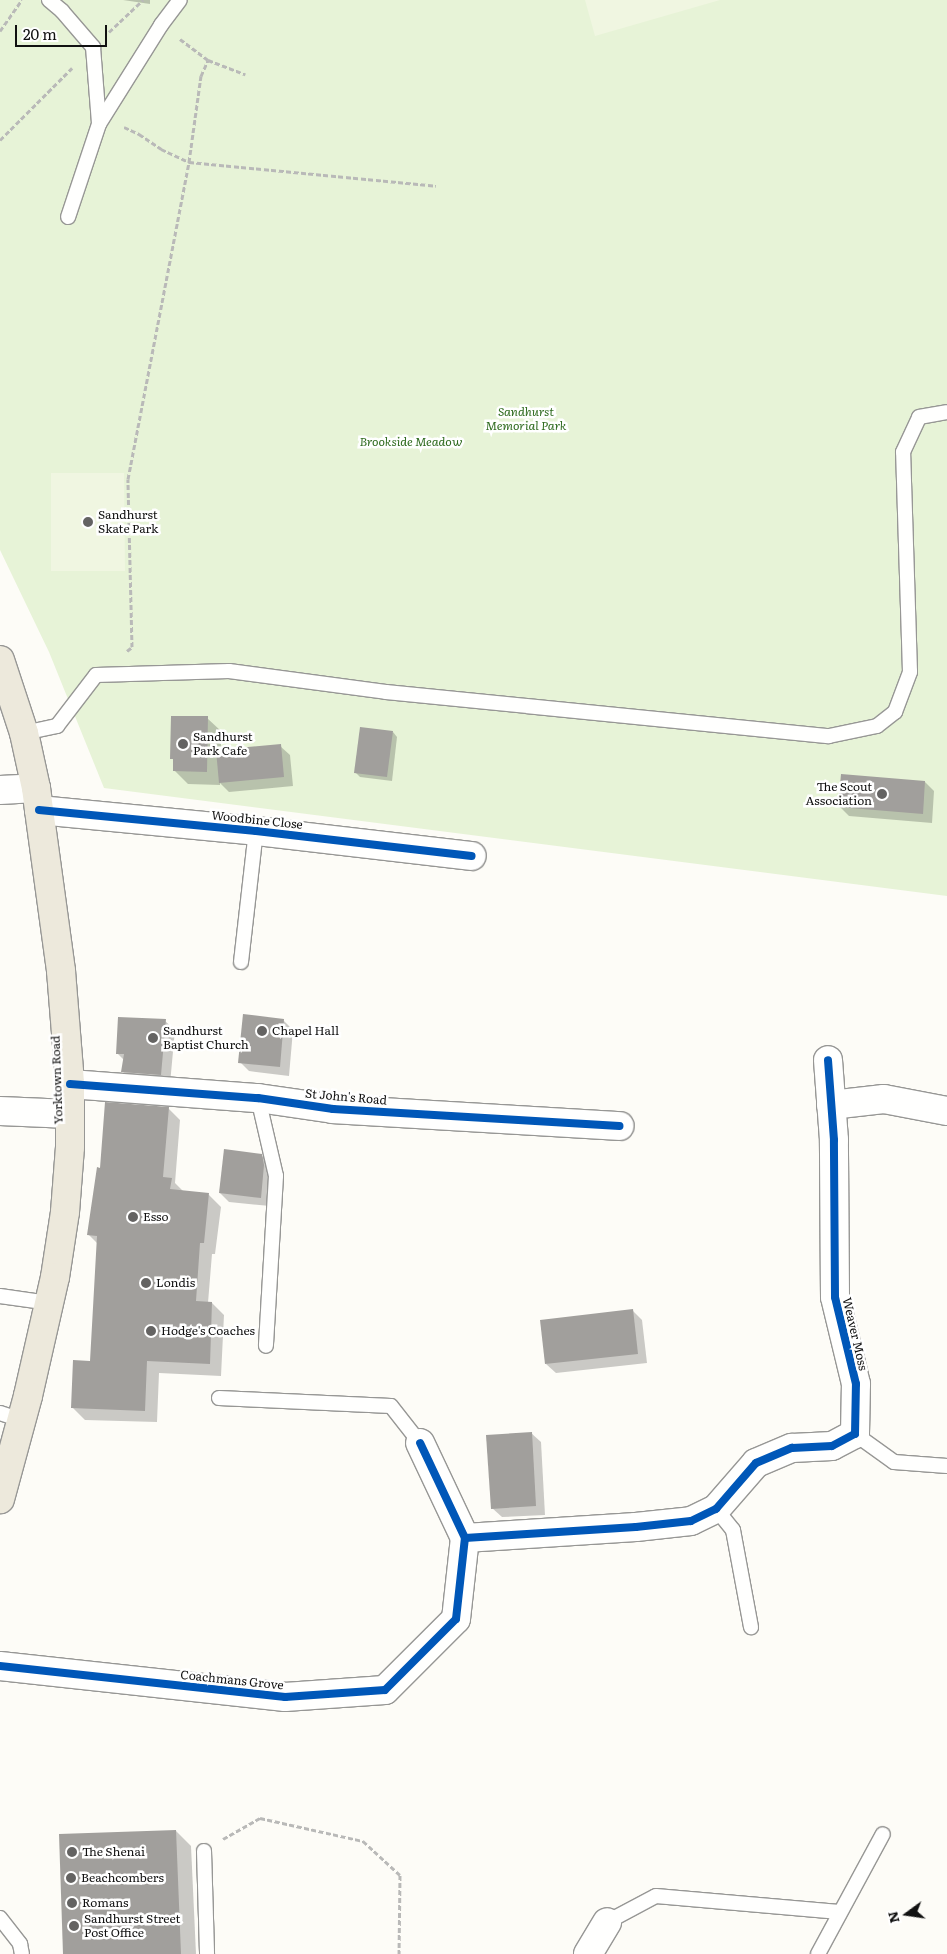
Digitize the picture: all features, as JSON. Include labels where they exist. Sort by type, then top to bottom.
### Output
[{"type":"main road","name":"Yorktown Road","points":[[0,660],[24,733],[37,799],[61,971],[70,1084],[70,1147],[65,1212],[49,1303],[11,1417],[0,1499]]},
{"type":"street","name":"Woodbine Close","points":[[0,790],[37,799],[256,831],[472,856]]},
{"type":"street","name":"Weaver Moss","points":[[828,1060],[834,1140],[834,1297],[856,1384],[855,1434]]},
{"type":"street","name":"St John's Road","points":[[70,1084],[258,1098],[333,1109],[620,1126]]},
{"type":"street","points":[[831,1105],[884,1100],[947,1111]]},
{"type":"street","points":[[0,1112],[70,1114]]},
{"type":"street","points":[[420,1443],[465,1538],[636,1527],[691,1521],[716,1509],[756,1463],[792,1448],[832,1446],[855,1434]]},
{"type":"street","name":"Coachmans Grove","points":[[0,1666],[284,1697],[385,1690],[456,1618],[465,1538]]},
{"type":"street","points":[[588,1954],[607,1922]]},
{"type":"lane","points":[[49,0],[62,11],[93,47],[99,124]]},
{"type":"lane","points":[[68,217],[99,124],[161,25],[180,0]]},
{"type":"lane","points":[[24,733],[57,726],[96,674],[229,671],[386,692],[829,736],[877,726],[895,712],[910,672],[903,452],[919,417],[947,412]]},
{"type":"lane","points":[[242,962],[256,831]]},
{"type":"lane","points":[[258,1098],[276,1176],[266,1346]]},
{"type":"lane","points":[[0,1296],[49,1303]]},
{"type":"lane","points":[[219,1398],[391,1406],[420,1443]]},
{"type":"lane","points":[[855,1434],[894,1462],[947,1466]]},
{"type":"lane","points":[[716,1509],[733,1530],[751,1627]]},
{"type":"lane","points":[[818,1954],[839,1912],[883,1834]]},
{"type":"lane","points":[[204,1851],[207,1954]]},
{"type":"lane","points":[[607,1922],[656,1896],[839,1912]]},
{"type":"lane","points":[[0,1918],[20,1944],[22,1954]]},
{"type":"path","points":[[0,31],[22,0]]},
{"type":"path","points":[[0,140],[143,0]]},
{"type":"path","points":[[161,25],[208,60],[245,74]]},
{"type":"path","points":[[96,674],[132,647],[128,479],[189,162],[201,76],[208,60]]},
{"type":"path","points":[[99,124],[124,127],[139,134],[161,149],[189,162],[436,186]]},
{"type":"path","points":[[204,1851],[260,1818],[363,1841],[400,1875],[399,1954]]},
{"type":"green space","name":"Sandhurst Memorial Park","points":[[0,0],[947,0],[947,896],[104,788],[49,652],[0,550]]},
{"type":"green space","points":[[585,0],[720,0],[595,36]]},
{"type":"green space","name":"Sandhurst Skate Park","points":[[51,473],[124,473],[125,571],[51,571]]},
{"type":"building","name":"Sandhurst Park Cafe","points":[[171,716],[208,716],[207,772],[173,771],[173,759],[170,759]]},
{"type":"building","points":[[360,727],[393,731],[387,777],[354,773]]},
{"type":"building","points":[[281,744],[284,777],[219,783],[216,750]]},
{"type":"building","name":"The Scout Association","points":[[841,774],[925,781],[923,814],[838,807]]},
{"type":"building","name":"Chapel Hall","points":[[243,1014],[284,1019],[280,1067],[238,1063]]},
{"type":"building","name":"Sandhurst Baptist Church","points":[[118,1017],[166,1019],[161,1075],[121,1072],[124,1054],[116,1054]]},
{"type":"building","points":[[105,1102],[169,1107],[163,1177],[172,1178],[170,1189],[209,1193],[204,1243],[200,1243],[196,1301],[212,1302],[210,1364],[147,1361],[145,1411],[71,1408],[73,1360],[90,1361],[97,1236],[87,1235],[97,1167],[100,1168]]},
{"type":"building","points":[[224,1149],[262,1154],[264,1165],[261,1198],[219,1193]]},
{"type":"building","points":[[633,1309],[638,1354],[545,1364],[540,1320]]},
{"type":"building","points":[[532,1432],[536,1506],[491,1509],[486,1435]]},
{"type":"building","points":[[176,1830],[181,1954],[63,1954],[59,1834]]},
{"type":"cycle path","points":[[39,810],[256,831],[472,856]]},
{"type":"cycle path","points":[[465,1538],[636,1527],[691,1521],[716,1509],[756,1463],[792,1448],[832,1446],[855,1434],[856,1384],[835,1297],[834,1140],[828,1060]]},
{"type":"cycle path","points":[[70,1084],[258,1098],[333,1109],[619,1126]]},
{"type":"cycle path","points":[[0,1666],[285,1697],[385,1690],[456,1619],[465,1538],[420,1443]]},
{"type":"place","name":"Sandhurst Skate Park","points":[[88,522]]},
{"type":"place","name":"Sandhurst Park Cafe","points":[[183,744]]},
{"type":"place","name":"The Scout Association","points":[[882,794]]},
{"type":"place","name":"Chapel Hall","points":[[262,1031]]},
{"type":"place","name":"Sandhurst Baptist Church","points":[[153,1038]]},
{"type":"place","name":"Esso","points":[[133,1217]]},
{"type":"place","name":"Londis","points":[[146,1283]]},
{"type":"place","name":"Hodge's Coaches","points":[[151,1331]]},
{"type":"place","name":"The Shenai","points":[[72,1852]]},
{"type":"place","name":"Beachcombers","points":[[71,1878]]},
{"type":"place","name":"Romans","points":[[72,1903]]},
{"type":"place","name":"Sandhurst Street Post Office","points":[[74,1926]]},
{"type":"park label","name":"Brookside Meadow","points":[[411,442]]}]
